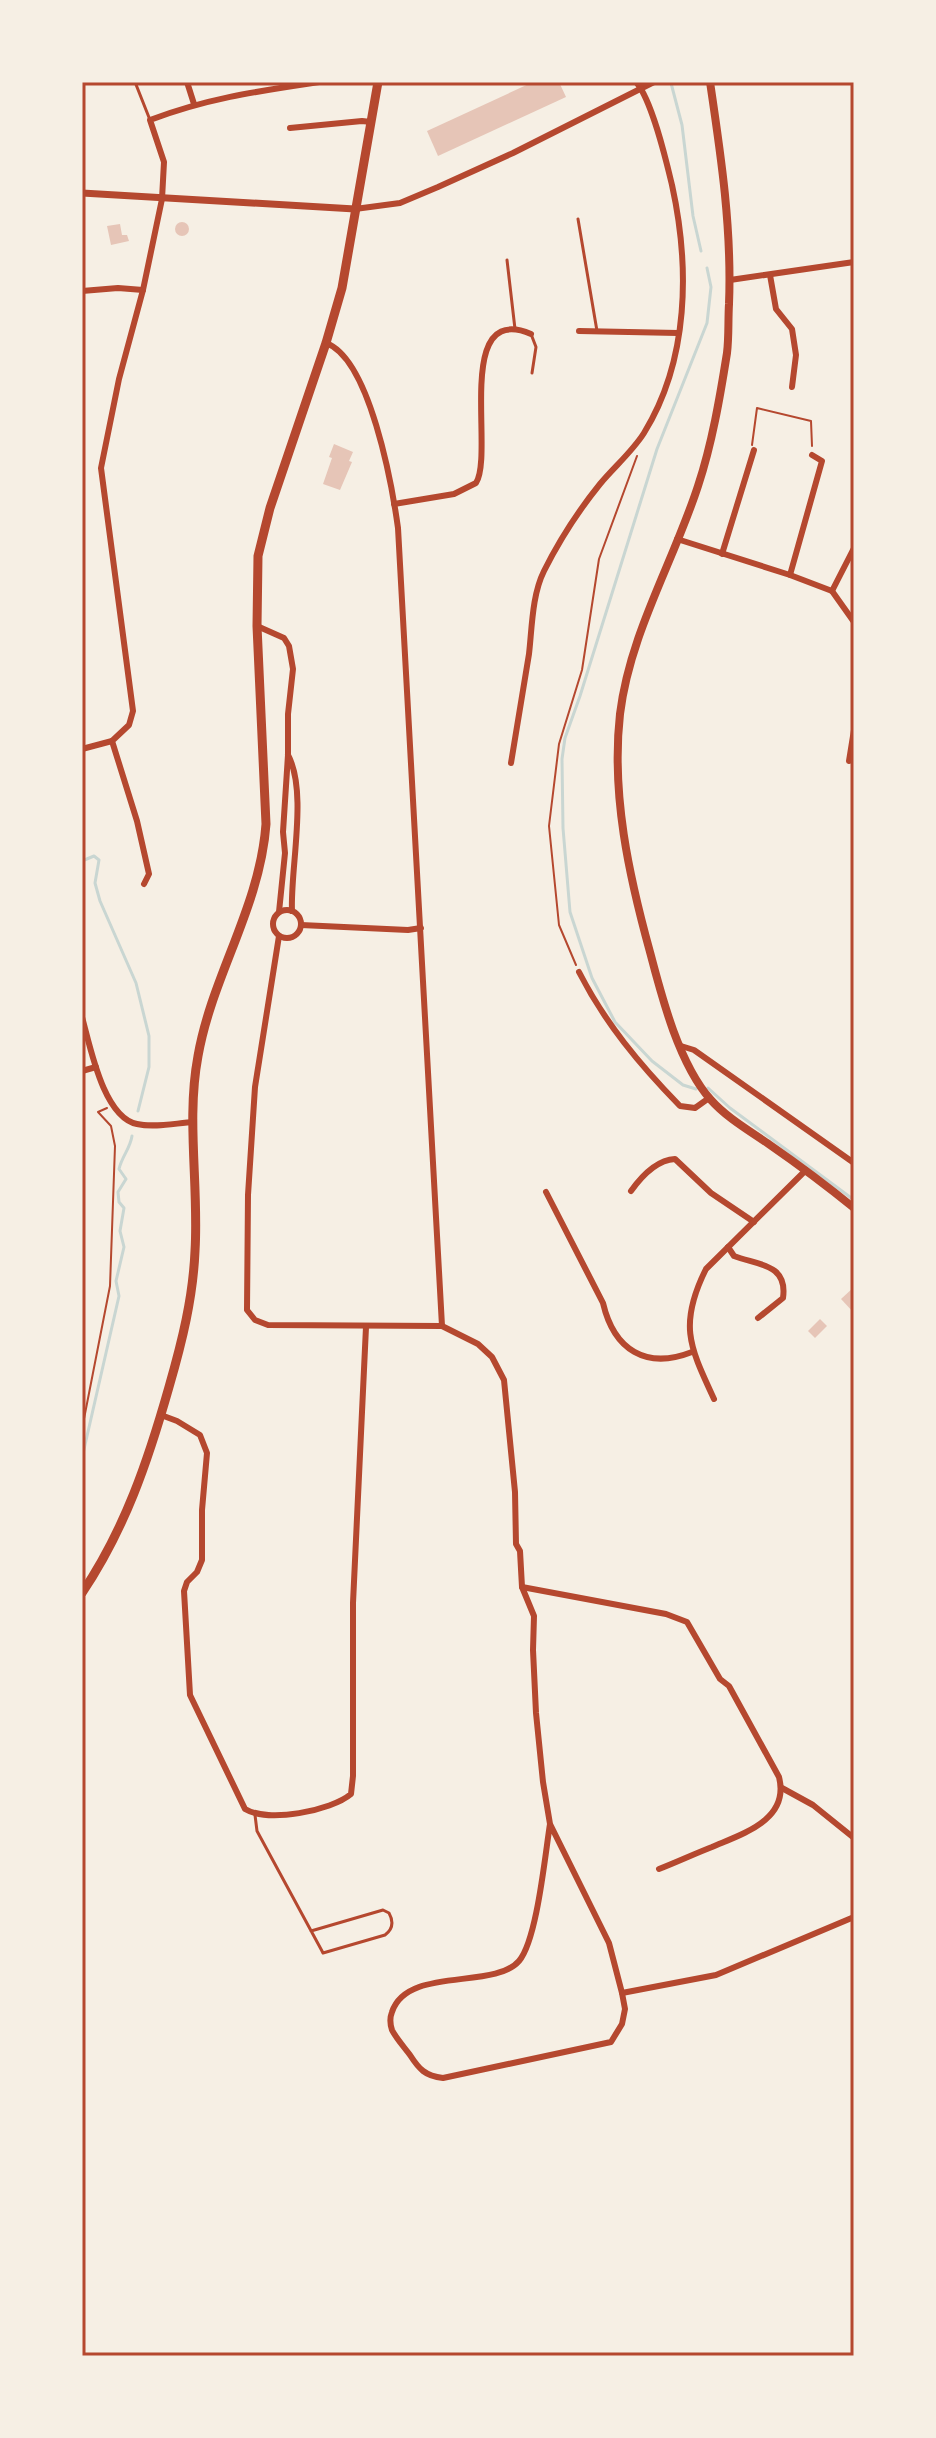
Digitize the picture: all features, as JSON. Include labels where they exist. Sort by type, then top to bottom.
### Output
[{"type":"main road","points":[[82,1593],[129,1511],[183,1337],[192,1290],[196,1221],[195,1079],[204,1024],[254,892],[266,824],[256,582],[262,535],[342,288],[378,82]]},
{"type":"main road","points":[[710,82],[726,189],[730,280],[727,350],[699,485],[631,659],[620,711],[618,784],[624,833],[642,922],[659,985],[693,1073],[709,1098],[725,1114],[806,1170],[854,1208]]},
{"type":"street","points":[[187,82],[194,104]]},
{"type":"street","points":[[82,749],[112,741],[129,725],[133,711],[101,468],[162,199],[164,162],[150,120],[194,104],[262,89],[319,82]]},
{"type":"street","points":[[82,193],[355,209],[400,203],[513,153],[638,85],[654,82]]},
{"type":"street","points":[[511,763],[535,603],[543,574],[580,511],[643,435],[667,385],[678,333],[684,293],[681,235],[667,164],[638,85]]},
{"type":"street","points":[[290,128],[371,122]]},
{"type":"street","points":[[730,280],[854,262]]},
{"type":"street","points":[[770,275],[776,309],[792,329],[796,355],[792,387]]},
{"type":"street","points":[[82,291],[118,288],[143,290]]},
{"type":"street","points":[[394,504],[454,494],[476,483],[483,464],[481,392],[484,356],[490,340],[515,329],[531,334]]},
{"type":"street","points":[[579,331],[678,333]]},
{"type":"street","points":[[326,343],[340,349],[348,357],[359,378],[379,437],[394,504],[402,573],[442,1326]]},
{"type":"street","points":[[722,554],[754,450]]},
{"type":"street","points":[[790,575],[822,461],[812,455]]},
{"type":"street","points":[[677,539],[832,591],[854,622]]},
{"type":"street","points":[[832,591],[854,548]]},
{"type":"street","points":[[257,626],[284,638],[293,658],[279,912],[273,922],[279,936],[292,937],[301,925],[292,911],[297,790],[294,765],[288,755]]},
{"type":"street","points":[[849,761],[854,730]]},
{"type":"street","points":[[112,741],[149,874],[144,884]]},
{"type":"street","points":[[279,912],[292,911]]},
{"type":"street","points":[[301,925],[421,928]]},
{"type":"street","points":[[279,936],[255,1087],[248,1195],[247,1310],[255,1320],[268,1325],[442,1326],[478,1344],[492,1357],[504,1380],[515,1492],[516,1544],[520,1551],[522,1587],[534,1616],[536,1713],[550,1824],[609,1943],[625,2009],[622,2024],[611,2042],[443,2078],[432,2077],[422,2072],[392,2029],[393,2008],[413,1990],[500,1972],[519,1962],[530,1937],[550,1824]]},
{"type":"street","points":[[579,972],[613,1030],[680,1106],[695,1108],[709,1098]]},
{"type":"street","points":[[82,1017],[107,1097],[124,1118],[132,1123],[148,1125],[194,1122]]},
{"type":"street","points":[[681,1046],[694,1050],[854,1163]]},
{"type":"street","points":[[82,1071],[96,1067]]},
{"type":"street","points":[[631,1191],[641,1177],[668,1159],[675,1159],[711,1193],[754,1222]]},
{"type":"street","points":[[714,1399],[692,1352],[689,1327],[696,1290],[706,1269],[806,1170]]},
{"type":"street","points":[[546,1192],[603,1303],[607,1320],[623,1344],[646,1358],[674,1359],[692,1352]]},
{"type":"street","points":[[728,1247],[734,1256],[764,1263],[783,1282],[783,1298],[758,1318]]},
{"type":"street","points":[[161,1415],[200,1435],[207,1453],[202,1560],[184,1591],[190,1695],[242,1806],[255,1814],[276,1815],[342,1802],[351,1794],[353,1603],[366,1327]]},
{"type":"street","points":[[522,1587],[666,1614],[687,1622],[720,1679],[729,1686],[779,1777],[782,1788],[775,1808],[756,1829],[659,1869]]},
{"type":"street","points":[[782,1788],[813,1805],[854,1838]]},
{"type":"street","points":[[622,1993],[716,1975],[854,1917]]},
{"type":"lane","points":[[135,82],[150,120]]},
{"type":"lane","points":[[578,219],[597,331]]},
{"type":"lane","points":[[507,260],[515,329]]},
{"type":"lane","points":[[531,334],[536,347],[532,373]]},
{"type":"lane","points":[[255,1814],[257,1831],[311,1931],[322,1951],[328,1953],[385,1935],[393,1924],[389,1913],[383,1910],[311,1931]]},
{"type":"path","points":[[754,450],[751,444],[757,408],[811,421],[812,455]]},
{"type":"path","points":[[579,972],[559,925],[549,826],[559,744],[582,670],[599,559],[635,465],[643,435]]},
{"type":"path","points":[[82,1429],[110,1286],[115,1146],[111,1126],[98,1112],[108,1108],[107,1097]]},
{"type":"building","points":[[533,82],[559,82],[566,97],[438,156],[427,131]]},
{"type":"building","points":[[182,222],[189,229],[182,236],[175,229]]},
{"type":"building","points":[[120,224],[122,235],[127,235],[129,241],[111,245],[107,226]]},
{"type":"building","points":[[334,444],[353,452],[340,490],[323,484]]},
{"type":"building","points":[[854,1287],[854,1313],[841,1299]]},
{"type":"building","points":[[820,1319],[827,1326],[815,1338],[808,1331]]},
{"type":"waterway","points":[[671,83],[682,125],[693,216],[701,251]]},
{"type":"waterway","points":[[696,1089],[683,1085],[652,1061],[615,1022],[592,978],[570,912],[563,828],[562,759],[565,738],[657,449],[707,323],[711,287],[707,268]]},
{"type":"waterway","points":[[82,861],[94,856],[99,860],[95,883],[100,901],[136,983],[149,1036],[149,1067],[138,1111]]},
{"type":"waterway","points":[[708,1088],[730,1108],[854,1200]]},
{"type":"waterway","points":[[82,1458],[119,1296],[116,1281],[124,1247],[120,1231],[124,1208],[119,1202],[118,1192],[126,1179],[119,1169],[132,1136]]}]
